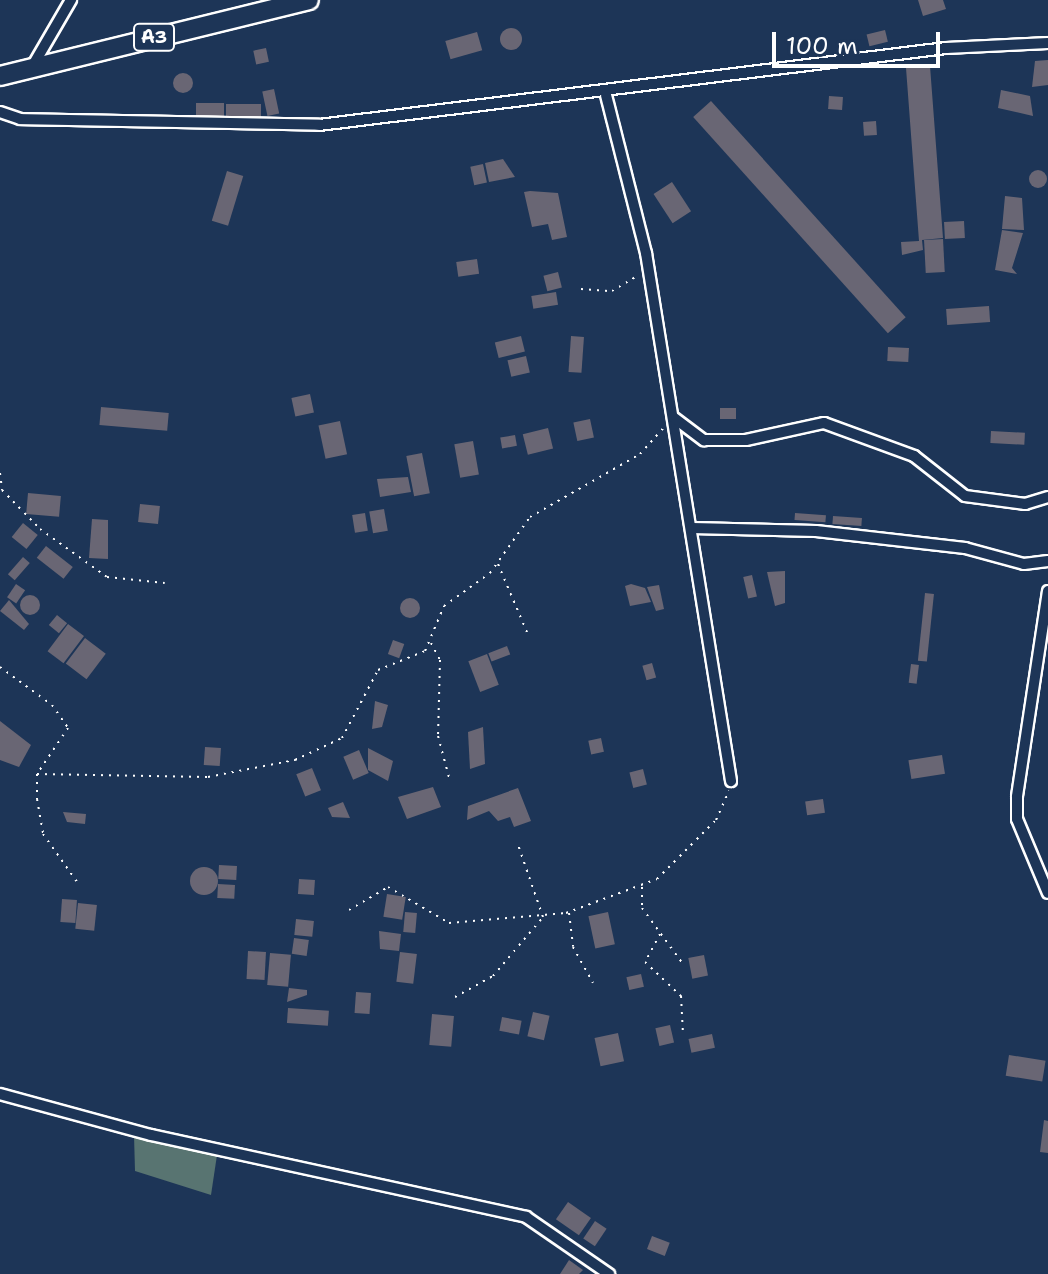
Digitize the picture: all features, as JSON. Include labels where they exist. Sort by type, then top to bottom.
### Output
[{"type":"highway","name":"A3","points":[[0,76],[309,0]]},
{"type":"street","points":[[31,69],[71,0]]},
{"type":"street","points":[[0,112],[20,119],[319,125],[606,95],[946,48],[1048,43]]},
{"type":"street","points":[[606,95],[648,264],[731,781]]},
{"type":"street","points":[[673,417],[704,440],[746,440],[824,423],[914,456],[965,496],[1025,504],[1048,497]]},
{"type":"street","points":[[692,528],[816,531],[965,548],[1024,564],[1048,561]]},
{"type":"street","points":[[1048,591],[1017,808],[1048,893]]},
{"type":"street","points":[[0,1094],[166,1139],[526,1217],[609,1274]]},
{"type":"path","points":[[581,289],[612,291],[648,264]]},
{"type":"path","points":[[37,774],[186,779],[295,760],[342,738],[378,670],[430,642],[444,606],[498,563],[545,503],[640,454],[673,417]]},
{"type":"path","points":[[0,473],[2,490],[40,529],[107,577],[165,583]]},
{"type":"path","points":[[498,563],[529,637]]},
{"type":"path","points":[[430,642],[440,660],[438,736],[450,781]]},
{"type":"path","points":[[0,667],[52,705],[68,728],[37,774],[43,834],[80,886]]},
{"type":"path","points":[[349,910],[388,887],[449,923],[501,914],[543,917],[569,911],[642,886],[716,820],[731,781]]},
{"type":"path","points":[[517,842],[543,917]]},
{"type":"path","points":[[642,886],[642,908],[683,964]]},
{"type":"path","points":[[569,911],[573,947],[593,983]]},
{"type":"path","points":[[455,997],[493,976],[543,917]]},
{"type":"path","points":[[660,934],[645,962],[681,996],[683,1032]]},
{"type":"green space","points":[[134,1135],[217,1155],[211,1195],[135,1171]]},
{"type":"building","points":[[918,0],[943,0],[946,9],[923,16]]},
{"type":"building","points":[[511,28],[519,31],[522,39],[519,47],[511,50],[503,47],[500,39],[503,31]]},
{"type":"building","points":[[885,30],[888,42],[869,46],[867,35]]},
{"type":"building","points":[[477,32],[482,50],[451,59],[445,41]]},
{"type":"building","points":[[266,48],[269,62],[256,64],[253,51]]},
{"type":"building","points":[[1048,60],[1048,85],[1032,87],[1035,61]]},
{"type":"building","points":[[930,66],[943,238],[922,240],[923,250],[902,255],[901,242],[919,241],[906,68]]},
{"type":"building","points":[[183,73],[190,76],[193,83],[190,90],[183,93],[176,90],[173,83],[176,76]]},
{"type":"building","points":[[274,89],[279,113],[267,116],[262,91]]},
{"type":"building","points":[[1001,90],[1030,96],[1033,116],[998,108]]},
{"type":"building","points":[[829,96],[843,97],[842,110],[828,109]]},
{"type":"building","points":[[711,101],[906,317],[888,333],[693,117]]},
{"type":"building","points":[[196,103],[224,103],[224,120],[196,120]]},
{"type":"building","points":[[226,104],[261,104],[261,120],[226,120]]},
{"type":"building","points":[[876,121],[877,135],[864,136],[863,122]]},
{"type":"building","points":[[503,159],[515,177],[489,182],[485,163]]},
{"type":"building","points":[[483,164],[487,183],[474,185],[470,167]]},
{"type":"building","points":[[1034,170],[1042,170],[1047,179],[1045,186],[1034,188],[1029,183],[1029,175]]},
{"type":"building","points":[[227,171],[243,176],[228,226],[212,221]]},
{"type":"building","points":[[672,182],[691,211],[673,223],[654,194]]},
{"type":"building","points":[[524,192],[558,193],[567,237],[552,240],[548,224],[532,227]]},
{"type":"building","points":[[1005,196],[1022,198],[1024,230],[1002,229]]},
{"type":"building","points":[[964,221],[965,238],[945,239],[944,222]]},
{"type":"building","points":[[1002,230],[1023,233],[1012,268],[1017,274],[995,270]]},
{"type":"building","points":[[943,239],[945,272],[926,273],[924,240]]},
{"type":"building","points":[[477,259],[479,274],[458,277],[456,262]]},
{"type":"building","points":[[558,272],[562,288],[547,291],[543,276]]},
{"type":"building","points":[[556,292],[558,305],[533,309],[531,296]]},
{"type":"building","points":[[989,306],[990,322],[947,325],[946,309]]},
{"type":"building","points":[[521,336],[525,352],[499,358],[495,343]]},
{"type":"building","points":[[571,336],[584,337],[581,373],[568,372]]},
{"type":"building","points":[[888,347],[909,348],[908,362],[887,361]]},
{"type":"building","points":[[526,356],[530,373],[511,377],[507,360]]},
{"type":"building","points":[[310,394],[314,413],[295,417],[291,398]]},
{"type":"building","points":[[101,407],[169,413],[167,431],[99,425]]},
{"type":"building","points":[[720,408],[736,408],[736,419],[720,419]]},
{"type":"building","points":[[590,419],[594,438],[577,441],[573,423]]},
{"type":"building","points":[[340,421],[347,454],[326,459],[318,426]]},
{"type":"building","points":[[548,428],[553,448],[528,455],[523,434]]},
{"type":"building","points":[[991,431],[1025,433],[1024,445],[990,443]]},
{"type":"building","points":[[515,435],[517,446],[502,448],[500,438]]},
{"type":"building","points":[[473,441],[479,474],[460,478],[454,444]]},
{"type":"building","points":[[422,453],[430,493],[414,496],[406,456]]},
{"type":"building","points":[[408,477],[411,492],[380,497],[377,479]]},
{"type":"building","points":[[28,493],[61,496],[59,517],[26,514]]},
{"type":"building","points":[[140,504],[160,506],[158,524],[138,522]]},
{"type":"building","points":[[384,509],[388,531],[373,533],[369,512]]},
{"type":"building","points":[[365,513],[368,531],[355,533],[352,515]]},
{"type":"building","points":[[795,513],[826,515],[825,522],[795,520]]},
{"type":"building","points":[[833,516],[862,518],[861,526],[832,524]]},
{"type":"building","points":[[92,519],[108,520],[108,559],[89,558]]},
{"type":"building","points":[[23,523],[38,535],[26,549],[12,537]]},
{"type":"building","points":[[46,546],[73,567],[64,579],[37,558]]},
{"type":"building","points":[[23,557],[30,563],[15,580],[8,574]]},
{"type":"building","points":[[785,571],[785,603],[775,606],[767,572]]},
{"type":"building","points":[[752,575],[757,596],[748,598],[743,577]]},
{"type":"building","points":[[16,584],[25,590],[16,603],[7,597]]},
{"type":"building","points":[[631,584],[645,588],[651,602],[630,606],[625,586]]},
{"type":"building","points":[[659,585],[664,609],[656,611],[647,587]]},
{"type":"building","points":[[925,593],[934,594],[927,662],[918,661]]},
{"type":"building","points":[[30,595],[37,598],[40,605],[37,612],[30,615],[23,612],[20,605],[23,598]]},
{"type":"building","points":[[406,598],[414,598],[420,608],[414,618],[406,618],[400,612],[400,604]]},
{"type":"building","points":[[9,600],[29,624],[24,630],[0,611]]},
{"type":"building","points":[[57,615],[67,623],[59,633],[49,625]]},
{"type":"building","points":[[68,624],[84,636],[64,663],[48,651]]},
{"type":"building","points":[[85,638],[106,654],[87,679],[66,664]]},
{"type":"building","points":[[393,640],[404,644],[399,658],[388,654]]},
{"type":"building","points":[[507,646],[510,654],[492,662],[488,653]]},
{"type":"building","points":[[487,654],[499,685],[480,692],[468,661]]},
{"type":"building","points":[[652,663],[656,677],[647,680],[642,666]]},
{"type":"building","points":[[911,664],[919,665],[917,684],[909,683]]},
{"type":"building","points":[[375,701],[388,705],[382,727],[372,729]]},
{"type":"building","points":[[0,721],[31,745],[19,767],[0,760]]},
{"type":"building","points":[[483,727],[485,764],[470,769],[468,732]]},
{"type":"building","points":[[601,738],[604,752],[591,754],[588,741]]},
{"type":"building","points":[[205,747],[221,748],[220,766],[204,765]]},
{"type":"building","points":[[368,748],[393,761],[388,781],[368,770]]},
{"type":"building","points":[[359,750],[369,773],[353,780],[343,757]]},
{"type":"building","points":[[942,755],[945,774],[911,779],[908,760]]},
{"type":"building","points":[[312,768],[321,790],[305,797],[296,774]]},
{"type":"building","points":[[643,769],[647,785],[633,788],[629,772]]},
{"type":"building","points":[[433,787],[441,807],[407,819],[398,797]]},
{"type":"building","points":[[518,788],[531,821],[514,827],[510,817],[498,821],[489,811],[467,820],[468,806]]},
{"type":"building","points":[[823,799],[825,813],[807,815],[805,802]]},
{"type":"building","points":[[343,802],[350,818],[332,817],[328,808]]},
{"type":"building","points":[[63,812],[86,814],[85,824],[67,822]]},
{"type":"building","points":[[219,865],[237,866],[236,880],[218,879]]},
{"type":"building","points":[[204,867],[214,871],[218,881],[214,891],[204,895],[194,891],[190,881],[194,871]]},
{"type":"building","points":[[299,879],[315,880],[314,895],[298,894]]},
{"type":"building","points":[[218,884],[235,885],[234,899],[217,898]]},
{"type":"building","points":[[387,894],[406,897],[402,920],[383,917]]},
{"type":"building","points":[[62,899],[77,900],[75,923],[60,922]]},
{"type":"building","points":[[78,903],[97,905],[94,931],[75,929]]},
{"type":"building","points":[[405,912],[417,913],[415,933],[403,932]]},
{"type":"building","points":[[608,912],[615,944],[595,948],[588,916]]},
{"type":"building","points":[[296,919],[314,921],[312,937],[294,935]]},
{"type":"building","points":[[379,931],[401,934],[399,951],[380,949]]},
{"type":"building","points":[[294,938],[309,940],[307,956],[292,954]]},
{"type":"building","points":[[248,951],[266,952],[265,980],[247,979]]},
{"type":"building","points":[[400,952],[417,954],[413,984],[396,982]]},
{"type":"building","points":[[270,953],[291,955],[288,987],[267,985]]},
{"type":"building","points":[[704,955],[708,976],[692,979],[688,958]]},
{"type":"building","points":[[641,974],[644,987],[629,990],[626,977]]},
{"type":"building","points":[[289,988],[307,990],[307,995],[287,1002]]},
{"type":"building","points":[[356,992],[371,993],[369,1014],[355,1013]]},
{"type":"building","points":[[288,1008],[329,1011],[328,1026],[287,1023]]},
{"type":"building","points":[[533,1012],[550,1016],[544,1040],[527,1036]]},
{"type":"building","points":[[432,1014],[454,1016],[451,1047],[429,1045]]},
{"type":"building","points":[[502,1017],[522,1021],[519,1035],[499,1031]]},
{"type":"building","points":[[670,1025],[674,1043],[659,1046],[655,1028]]},
{"type":"building","points":[[618,1033],[624,1061],[601,1066],[595,1038]]},
{"type":"building","points":[[712,1034],[715,1048],[691,1053],[689,1039]]},
{"type":"building","points":[[1009,1055],[1046,1061],[1042,1082],[1006,1076]]},
{"type":"building","points":[[1044,1120],[1048,1121],[1048,1153],[1040,1152]]},
{"type":"building","points":[[568,1202],[591,1218],[579,1235],[556,1219]]},
{"type":"building","points":[[595,1221],[607,1229],[595,1246],[583,1238]]},
{"type":"building","points":[[652,1236],[670,1243],[665,1256],[647,1249]]},
{"type":"building","points":[[569,1260],[583,1270],[579,1274],[560,1274]]}]
